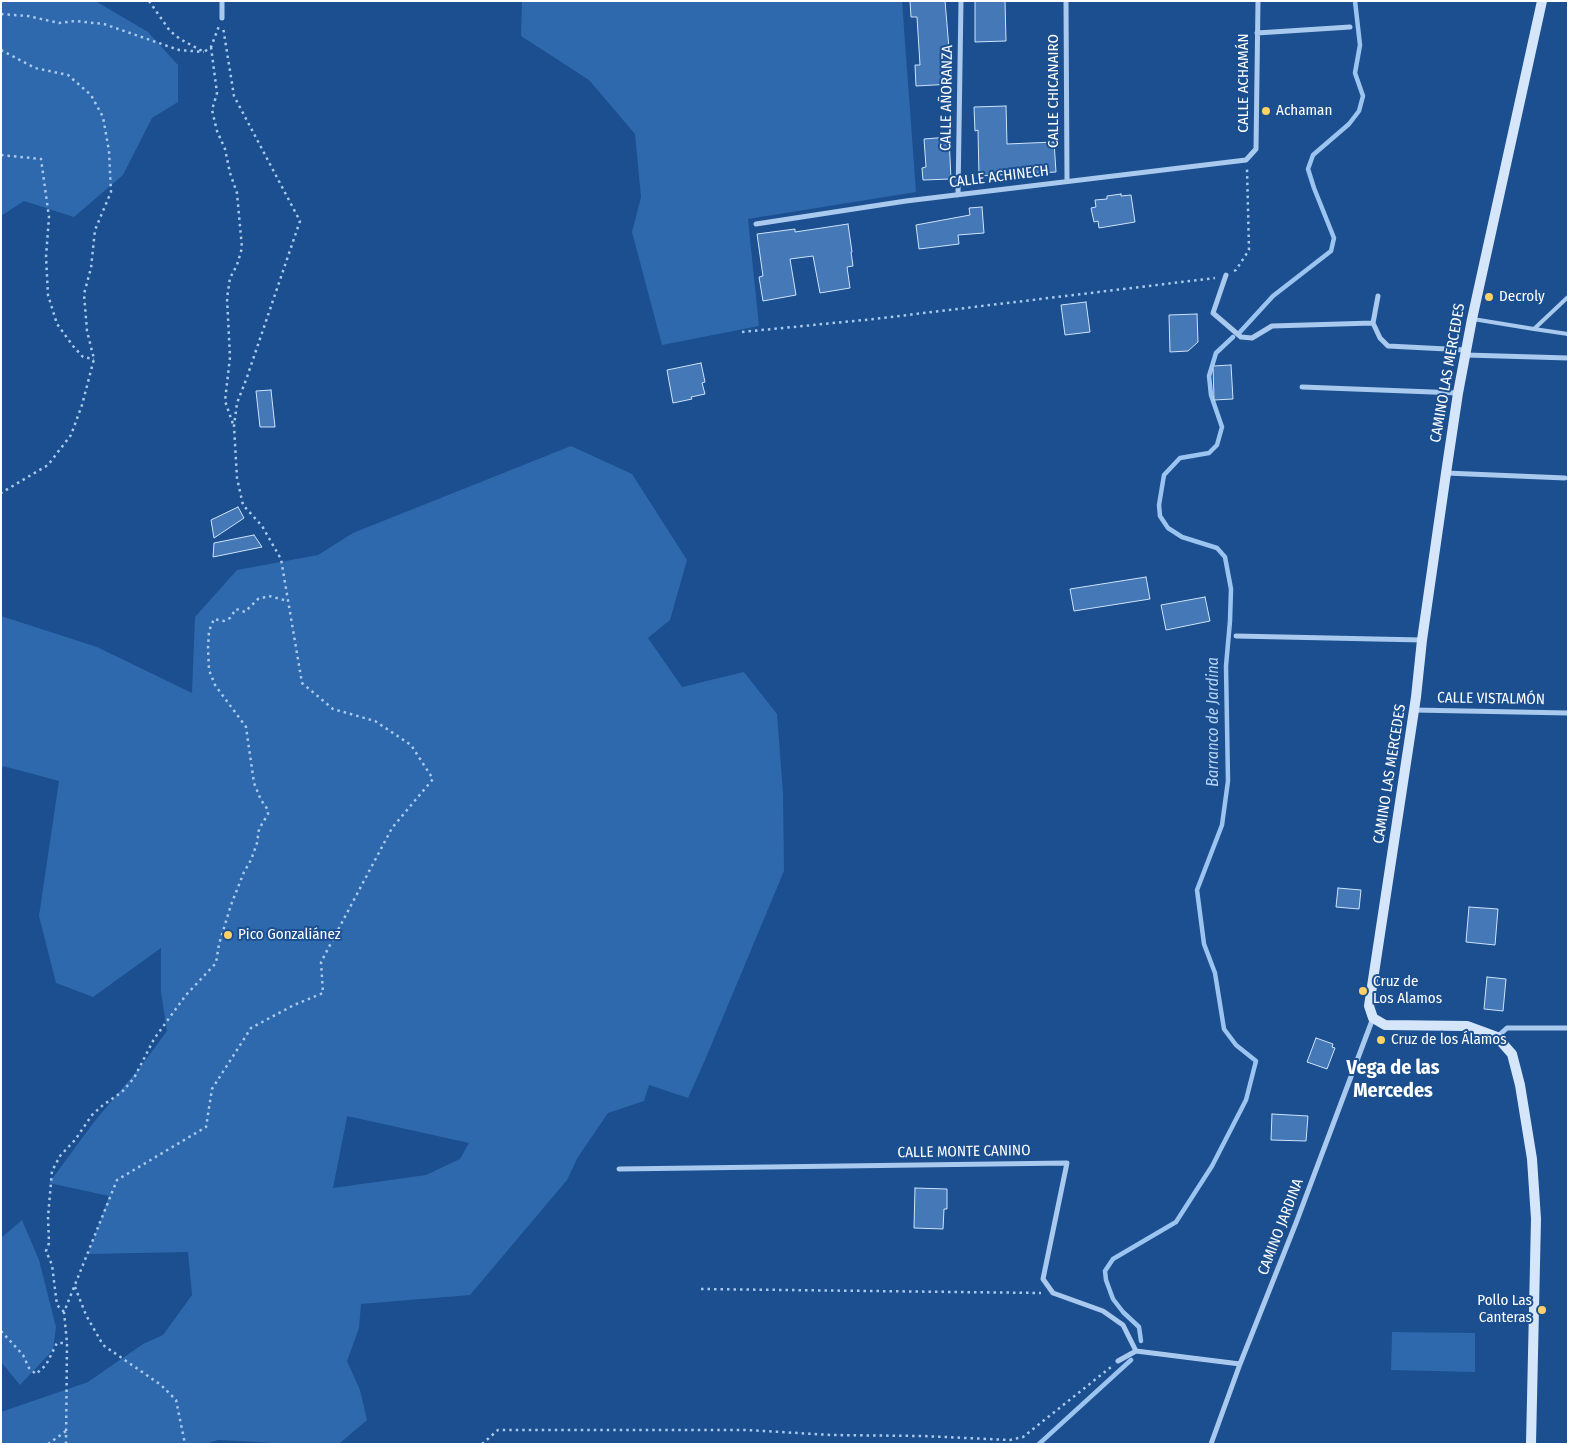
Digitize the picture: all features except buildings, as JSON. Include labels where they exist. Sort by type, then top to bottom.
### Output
[{"type":"main road","name":"CAMINO LAS MERCEDES","points":[[1373,1018],[1370,1006],[1458,393],[1472,319],[1542,1]]},
{"type":"main road","points":[[1373,1018],[1385,1025],[1467,1026],[1497,1037],[1512,1054],[1520,1085],[1532,1159],[1536,1219],[1531,1444]]},
{"type":"street","points":[[222,1],[222,18]]},
{"type":"street","name":"CALLE AÑORANZA","points":[[958,195],[961,1]]},
{"type":"street","name":"CALLE CHICANAIRO","points":[[1066,1],[1067,181]]},
{"type":"street","name":"CALLE ACHAMÁN","points":[[1246,160],[1256,149],[1258,1]]},
{"type":"street","points":[[1257,33],[1350,27]]},
{"type":"street","name":"CALLE ACHINECH","points":[[756,224],[958,195],[1246,160]]},
{"type":"street","points":[[1226,275],[1212,313],[1241,337],[1252,338],[1272,326],[1373,324]]},
{"type":"street","points":[[1378,296],[1373,324],[1380,338],[1388,346],[1568,358]]},
{"type":"street","points":[[1302,387],[1458,393]]},
{"type":"street","points":[[1446,472],[1565,478]]},
{"type":"street","points":[[1236,636],[1422,640]]},
{"type":"street","name":"CALLE VISTALMÓN","points":[[1414,710],[1568,713]]},
{"type":"street","name":"CAMINO JARDINA","points":[[1211,1444],[1373,1018]]},
{"type":"street","points":[[1497,1037],[1507,1028],[1568,1028]]},
{"type":"street","name":"CALLE MONTE CANINO","points":[[619,1169],[1067,1163],[1044,1280],[1053,1293]]},
{"type":"street","points":[[1053,1293],[1103,1311],[1123,1325],[1136,1351]]},
{"type":"street","points":[[1118,1361],[1136,1351],[1240,1364]]},
{"type":"lane","points":[[1534,329],[1568,298]]},
{"type":"lane","points":[[1472,319],[1568,334]]},
{"type":"path","points":[[149,1],[170,31],[180,39],[204,52]]},
{"type":"path","points":[[1,14],[28,16],[59,23],[75,21],[104,24],[179,50],[204,52],[212,47]]},
{"type":"path","points":[[222,18],[212,47],[216,93],[212,110],[237,193],[242,248],[237,265],[230,278],[227,298],[230,358],[225,401],[234,426]]},
{"type":"path","points":[[66,1444],[67,1343],[64,1312],[116,1180],[206,1127],[212,1089],[251,1028],[294,1005],[323,993],[321,962],[392,828],[433,779],[411,745],[375,721],[333,709],[302,683],[281,559],[262,526],[243,505],[238,478],[234,426],[237,403],[300,221],[234,96],[222,18]]},
{"type":"path","points":[[1,50],[35,68],[68,75],[92,95],[103,117],[109,151],[111,192],[95,230],[91,268],[84,294],[87,331],[94,359],[82,405],[71,434],[48,465],[1,493]]},
{"type":"path","points":[[1,155],[41,159],[49,217],[46,256],[48,295],[57,324],[83,357],[94,359]]},
{"type":"path","points":[[742,332],[1219,278],[1236,270],[1249,250],[1246,160]]},
{"type":"path","points":[[64,1312],[57,1305],[52,1265],[46,1251],[49,1243],[48,1217],[52,1171],[60,1156],[75,1140],[92,1115],[122,1092],[134,1078],[158,1033],[186,995],[216,963],[219,944],[231,905],[244,872],[251,860],[259,830],[268,814],[268,810],[261,800],[254,783],[246,727],[215,685],[209,670],[209,631],[214,619],[224,621],[230,618],[236,609],[245,612],[258,600],[269,596],[288,601]]},
{"type":"path","points":[[75,1286],[86,1315],[103,1345],[161,1385],[176,1400],[185,1444]]},
{"type":"path","points":[[701,1289],[1053,1293]]},
{"type":"path","points":[[1,1331],[23,1355],[29,1368],[36,1374],[46,1365],[57,1343],[67,1343]]},
{"type":"path","points":[[482,1444],[498,1430],[748,1430],[831,1435],[923,1436],[1010,1440],[1023,1437],[1118,1361]]},
{"type":"path","points":[[48,1444],[66,1431]]},
{"type":"shaded area","points":[[1,1],[97,2],[148,32],[178,65],[178,102],[152,118],[123,175],[74,217],[24,201],[1,216]]},
{"type":"shaded area","points":[[522,1],[902,1],[916,192],[748,219],[759,326],[662,345],[632,232],[641,197],[635,134],[589,80],[521,36]]},
{"type":"shaded area","points":[[571,446],[632,474],[687,560],[670,620],[648,638],[682,687],[744,672],[777,714],[783,793],[784,871],[688,1098],[649,1085],[644,1101],[608,1113],[578,1157],[567,1180],[470,1295],[361,1304],[359,1328],[347,1361],[360,1390],[367,1420],[339,1444],[218,1440],[205,1444],[1,1444],[1,1412],[88,1382],[143,1344],[163,1335],[192,1295],[188,1252],[88,1254],[109,1196],[49,1183],[94,1122],[141,1066],[167,1031],[161,992],[161,948],[93,997],[56,983],[39,916],[59,781],[3,766],[1,773],[1,616],[97,647],[192,693],[195,617],[237,570],[318,555],[353,533]],"holes":[[[347,1116],[469,1143],[460,1159],[426,1175],[333,1188]]]},
{"type":"shaded area","points":[[22,1220],[39,1260],[56,1327],[53,1350],[20,1385],[1,1362],[1,1238]]},
{"type":"shaded area","points":[[1392,1332],[1475,1333],[1475,1372],[1391,1370]]},
{"type":"waterway","name":"Barranco de Jardina","points":[[1240,332],[1273,296],[1331,251],[1334,238],[1308,169],[1313,155],[1349,124],[1359,111],[1363,96],[1355,73],[1360,45],[1355,1]]},
{"type":"waterway","name":"Barranco de Jardina","points":[[1141,1341],[1139,1327],[1123,1312],[1113,1299],[1106,1280],[1105,1271],[1113,1259],[1176,1222],[1212,1166],[1246,1100],[1256,1061],[1236,1045],[1224,1029],[1215,973],[1204,944],[1197,890],[1222,825],[1228,781],[1226,666],[1231,589],[1225,557],[1217,548],[1182,537],[1168,528],[1160,516],[1159,505],[1164,475],[1180,458],[1209,453],[1217,445],[1222,427],[1211,395],[1209,376],[1216,353],[1233,337]]},
{"type":"waterway","name":"Barranco de Jardina","points":[[1039,1444],[1131,1360]]},
{"type":"place","name":"Achaman","points":[[1266,111]]},
{"type":"place","name":"Decroly","points":[[1489,297]]},
{"type":"place","name":"Pico Gonzaliánez","points":[[228,935]]},
{"type":"place","name":"Cruz de Los Alamos","points":[[1363,991]]},
{"type":"place","name":"Cruz de los Álamos","points":[[1381,1040]]},
{"type":"place","name":"Pollo Las Canteras","points":[[1542,1310]]},
{"type":"district","name":"Vega de las Mercedes","points":[[1393,1080]]}]
